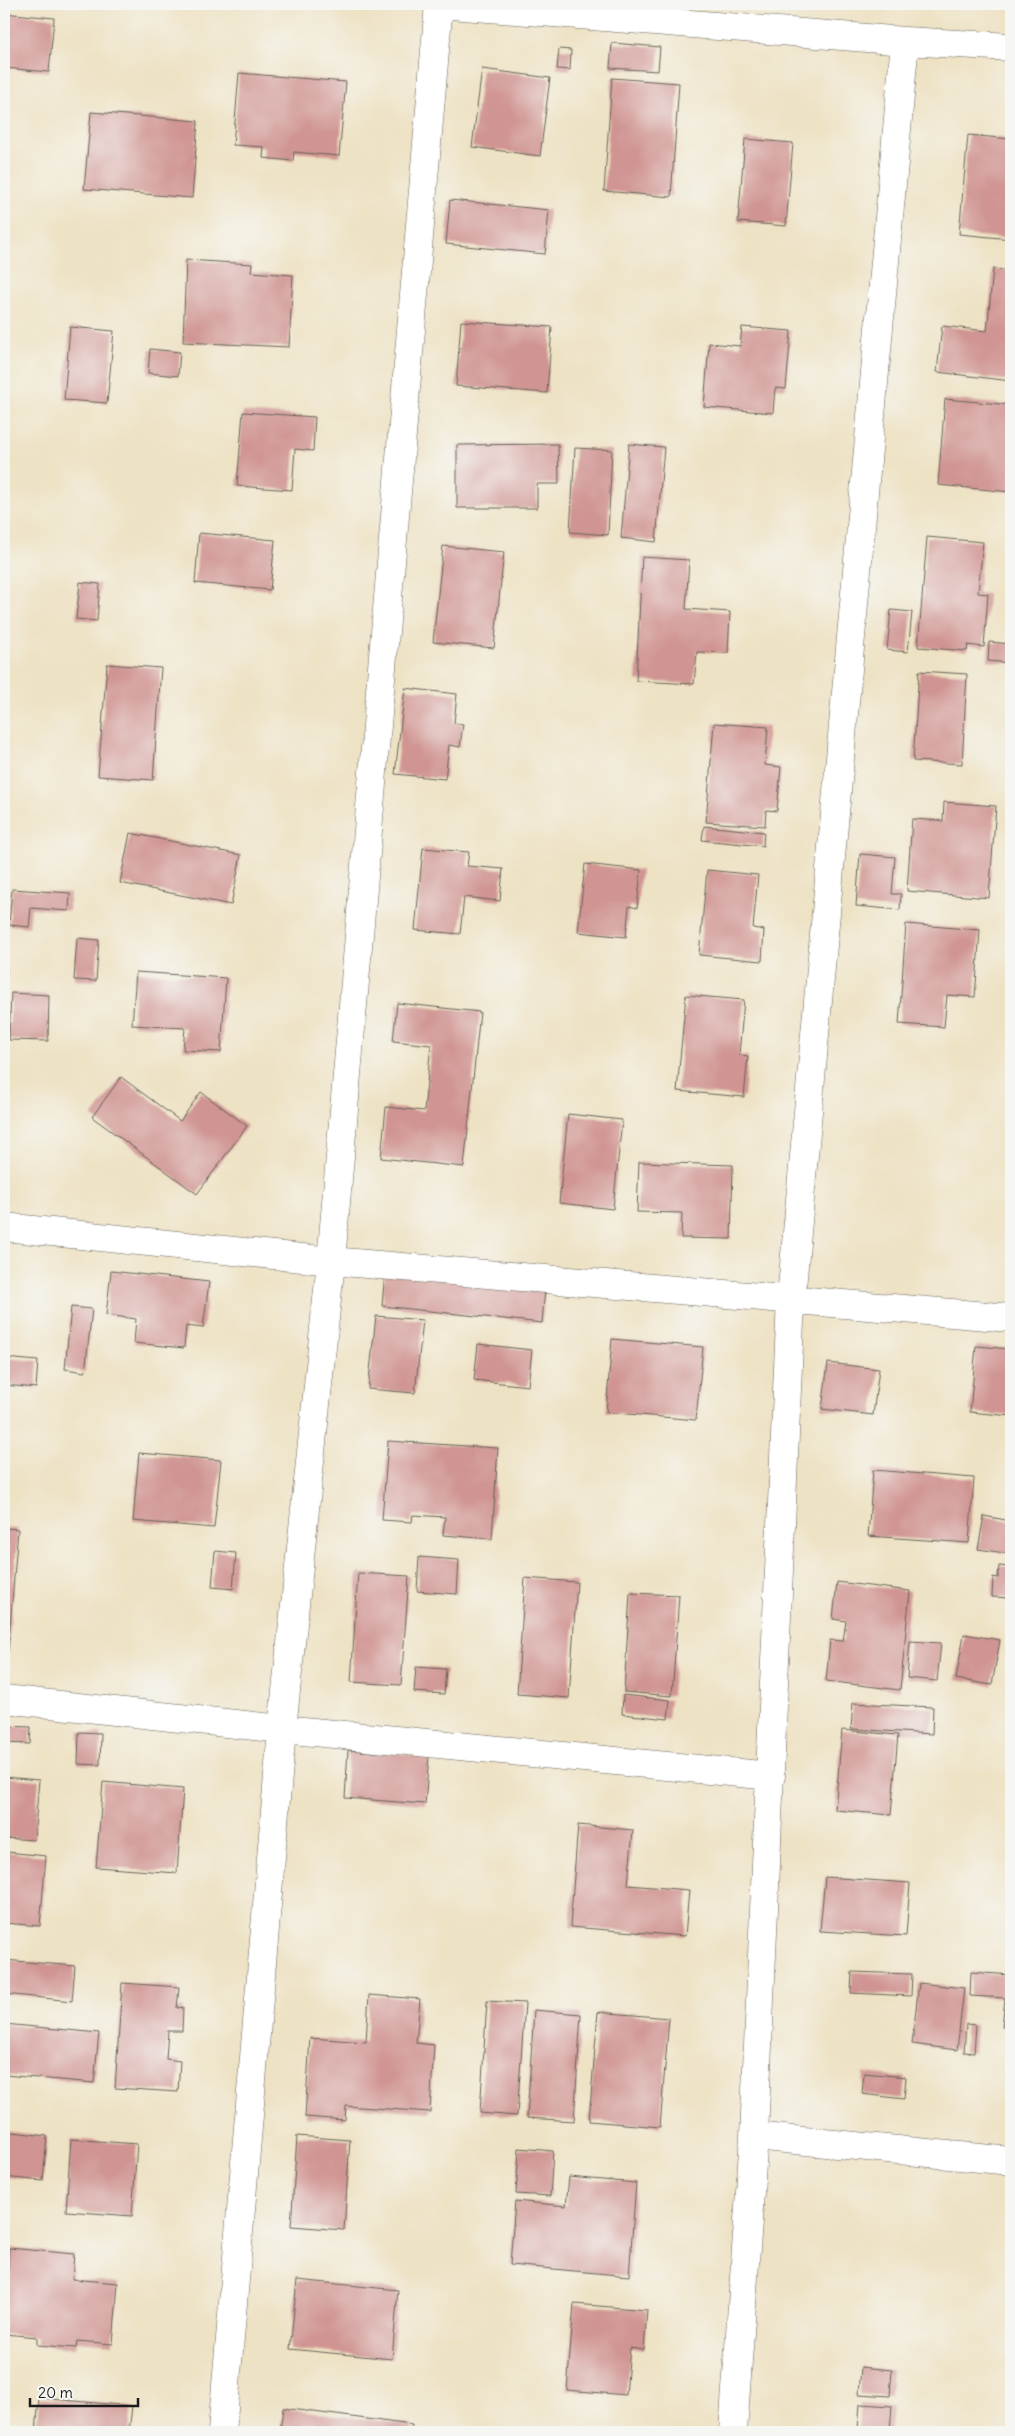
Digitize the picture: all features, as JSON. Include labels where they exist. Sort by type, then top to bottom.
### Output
[{"type":"street","points":[[222,2432],[282,1729],[331,1261],[438,4],[905,41],[1011,47]]},
{"type":"street","points":[[733,2432],[754,2136],[791,1299],[905,41]]},
{"type":"street","points":[[4,1228],[331,1261],[1011,1318]]},
{"type":"street","points":[[4,1700],[771,1776]]},
{"type":"street","points":[[754,2136],[1011,2161]]},
{"type":"building","points":[[4,13],[54,18],[49,72],[4,68]]},
{"type":"building","points":[[612,43],[660,47],[658,71],[610,68]]},
{"type":"building","points":[[559,49],[571,50],[570,70],[557,69]]},
{"type":"building","points":[[482,69],[550,78],[540,156],[472,147]]},
{"type":"building","points":[[239,73],[346,82],[339,156],[294,152],[293,161],[263,158],[264,147],[233,145]]},
{"type":"building","points":[[612,78],[679,83],[671,197],[604,191]]},
{"type":"building","points":[[91,112],[198,121],[192,198],[84,189]]},
{"type":"building","points":[[968,135],[1011,139],[1011,239],[959,234]]},
{"type":"building","points":[[745,139],[793,143],[786,226],[738,222]]},
{"type":"building","points":[[450,200],[549,210],[545,254],[446,244]]},
{"type":"building","points":[[186,260],[252,264],[251,272],[293,275],[289,347],[183,342]]},
{"type":"building","points":[[993,269],[1011,271],[1011,381],[937,372],[942,326],[987,331]]},
{"type":"building","points":[[461,321],[552,327],[547,393],[456,386]]},
{"type":"building","points":[[70,327],[114,331],[107,403],[64,400]]},
{"type":"building","points":[[742,327],[791,331],[786,389],[775,388],[773,413],[704,407],[709,343],[740,346]]},
{"type":"building","points":[[150,349],[180,352],[178,376],[148,373]]},
{"type":"building","points":[[945,399],[1011,405],[1011,492],[938,485]]},
{"type":"building","points":[[243,412],[315,417],[313,451],[295,449],[292,490],[237,486]]},
{"type":"building","points":[[558,444],[559,484],[537,484],[537,508],[457,508],[457,445]]},
{"type":"building","points":[[629,444],[664,447],[656,542],[621,538]]},
{"type":"building","points":[[575,448],[612,450],[608,535],[570,532]]},
{"type":"building","points":[[199,533],[275,540],[270,590],[195,583]]},
{"type":"building","points":[[927,537],[983,542],[978,593],[988,594],[984,647],[968,645],[967,651],[918,647]]},
{"type":"building","points":[[443,546],[504,552],[494,648],[433,642]]},
{"type":"building","points":[[642,557],[689,560],[686,609],[730,612],[728,653],[697,652],[694,684],[636,681]]},
{"type":"building","points":[[80,582],[100,584],[97,621],[76,619]]},
{"type":"building","points":[[891,610],[912,612],[908,652],[887,650]]},
{"type":"building","points":[[989,642],[1011,644],[1011,663],[988,661]]},
{"type":"building","points":[[107,664],[161,668],[153,780],[98,776]]},
{"type":"building","points":[[919,671],[967,674],[962,764],[913,761]]},
{"type":"building","points":[[405,688],[457,694],[454,723],[463,724],[460,747],[449,745],[445,779],[395,774]]},
{"type":"building","points":[[714,723],[768,727],[765,765],[781,767],[777,811],[766,810],[765,826],[706,822]]},
{"type":"building","points":[[944,802],[996,806],[989,898],[907,891],[912,819],[943,821]]},
{"type":"building","points":[[704,826],[764,832],[763,846],[702,840]]},
{"type":"building","points":[[130,833],[241,855],[231,905],[120,883]]},
{"type":"building","points":[[423,848],[469,852],[467,866],[503,869],[500,901],[464,897],[460,934],[415,930]]},
{"type":"building","points":[[860,854],[895,857],[892,894],[901,894],[900,910],[856,906]]},
{"type":"building","points":[[585,864],[641,870],[637,908],[629,906],[626,937],[578,932]]},
{"type":"building","points":[[707,870],[758,875],[753,928],[764,930],[762,961],[699,955]]},
{"type":"building","points":[[12,889],[70,893],[69,911],[31,908],[29,927],[9,925]]},
{"type":"building","points":[[906,924],[980,930],[975,997],[947,995],[944,1027],[899,1024]]},
{"type":"building","points":[[77,938],[99,940],[96,981],[74,980]]},
{"type":"building","points":[[4,970],[7,970],[5,989],[4,989]]},
{"type":"building","points":[[136,972],[226,978],[221,1052],[183,1050],[185,1028],[132,1025]]},
{"type":"building","points":[[11,993],[49,995],[48,1041],[9,1040]]},
{"type":"building","points":[[686,995],[744,1000],[739,1055],[748,1056],[744,1097],[677,1091]]},
{"type":"building","points":[[397,1003],[480,1012],[464,1167],[381,1158],[386,1107],[424,1111],[431,1045],[393,1041]]},
{"type":"building","points":[[121,1077],[180,1121],[201,1092],[247,1126],[197,1194],[92,1117]]},
{"type":"building","points":[[568,1114],[622,1120],[613,1209],[559,1203]]},
{"type":"building","points":[[639,1162],[733,1165],[731,1239],[681,1238],[682,1213],[637,1212]]},
{"type":"building","points":[[111,1271],[209,1282],[203,1328],[186,1326],[184,1348],[134,1343],[136,1319],[106,1315]]},
{"type":"building","points":[[385,1272],[545,1289],[542,1323],[382,1306]]},
{"type":"building","points":[[71,1307],[92,1309],[85,1372],[65,1369]]},
{"type":"building","points":[[376,1316],[423,1320],[415,1393],[368,1389]]},
{"type":"building","points":[[612,1339],[703,1347],[696,1420],[606,1412]]},
{"type":"building","points":[[478,1344],[532,1350],[528,1386],[474,1380]]},
{"type":"building","points":[[976,1346],[1011,1349],[1011,1416],[970,1412]]},
{"type":"building","points":[[4,1358],[38,1361],[36,1388],[4,1385]]},
{"type":"building","points":[[828,1363],[879,1369],[873,1415],[822,1409]]},
{"type":"building","points":[[388,1441],[498,1448],[492,1539],[443,1535],[445,1517],[413,1515],[412,1522],[382,1520]]},
{"type":"building","points":[[139,1453],[221,1460],[214,1528],[133,1521]]},
{"type":"building","points":[[873,1470],[974,1478],[969,1543],[868,1536]]},
{"type":"building","points":[[984,1516],[1011,1521],[1011,1554],[978,1549]]},
{"type":"building","points":[[4,1528],[18,1529],[8,1651],[4,1651]]},
{"type":"building","points":[[215,1551],[236,1553],[233,1589],[212,1587]]},
{"type":"building","points":[[419,1557],[459,1560],[457,1594],[417,1591]]},
{"type":"building","points":[[999,1566],[1011,1567],[1011,1598],[992,1597],[993,1577],[998,1578]]},
{"type":"building","points":[[358,1573],[409,1576],[401,1685],[351,1682]]},
{"type":"building","points":[[525,1578],[577,1582],[569,1698],[517,1694]]},
{"type":"building","points":[[837,1582],[910,1591],[900,1690],[826,1681],[830,1640],[843,1641],[846,1621],[833,1619]]},
{"type":"building","points":[[630,1593],[679,1595],[672,1696],[624,1692]]},
{"type":"building","points":[[964,1634],[1000,1640],[992,1685],[956,1679]]},
{"type":"building","points":[[910,1641],[941,1643],[937,1681],[907,1678]]},
{"type":"building","points":[[416,1667],[446,1669],[444,1694],[414,1692]]},
{"type":"building","points":[[623,1695],[670,1700],[668,1719],[622,1714]]},
{"type":"building","points":[[853,1703],[933,1707],[932,1734],[851,1729]]},
{"type":"building","points":[[4,1726],[31,1727],[30,1744],[4,1743]]},
{"type":"building","points":[[842,1730],[898,1735],[891,1815],[835,1810]]},
{"type":"building","points":[[79,1732],[101,1733],[100,1765],[78,1764]]},
{"type":"building","points":[[348,1750],[429,1756],[425,1804],[345,1798]]},
{"type":"building","points":[[4,1777],[39,1780],[34,1840],[4,1838]]},
{"type":"building","points":[[103,1782],[183,1789],[177,1873],[96,1867]]},
{"type":"building","points":[[578,1825],[633,1830],[628,1885],[689,1890],[685,1936],[570,1927]]},
{"type":"building","points":[[7,1852],[46,1856],[40,1926],[4,1923]]},
{"type":"building","points":[[825,1877],[910,1883],[906,1936],[820,1931]]},
{"type":"building","points":[[4,1960],[75,1966],[72,2001],[4,1994]]},
{"type":"building","points":[[852,1972],[912,1974],[911,1996],[851,1993]]},
{"type":"building","points":[[971,1972],[1011,1975],[1011,2028],[1002,2027],[1005,1998],[970,1996]]},
{"type":"building","points":[[122,1983],[179,1987],[177,2008],[183,2007],[182,2031],[168,2031],[166,2059],[180,2061],[178,2092],[115,2088]]},
{"type":"building","points":[[919,1983],[964,1988],[957,2050],[912,2044]]},
{"type":"building","points":[[369,1995],[420,1999],[416,2043],[434,2045],[430,2112],[346,2106],[345,2120],[305,2117],[310,2038],[366,2042]]},
{"type":"building","points":[[487,2001],[525,2003],[517,2116],[480,2113]]},
{"type":"building","points":[[534,2010],[581,2014],[574,2121],[527,2118]]},
{"type":"building","points":[[598,2012],[669,2018],[660,2127],[589,2121]]},
{"type":"building","points":[[4,2024],[99,2033],[94,2083],[4,2075]]},
{"type":"building","points":[[966,2024],[976,2025],[974,2053],[964,2052]]},
{"type":"building","points":[[864,2073],[906,2077],[904,2099],[862,2094]]},
{"type":"building","points":[[4,2131],[47,2136],[43,2181],[4,2177]]},
{"type":"building","points":[[297,2136],[350,2140],[344,2230],[291,2226]]},
{"type":"building","points":[[71,2139],[137,2144],[132,2216],[66,2211]]},
{"type":"building","points":[[519,2148],[553,2151],[550,2196],[516,2194]]},
{"type":"building","points":[[569,2177],[636,2183],[629,2276],[510,2265],[515,2201],[566,2206]]},
{"type":"building","points":[[9,2248],[74,2254],[72,2279],[118,2283],[113,2344],[77,2341],[76,2348],[37,2345],[37,2337],[4,2334]]},
{"type":"building","points":[[297,2280],[398,2290],[392,2359],[290,2349]]},
{"type":"building","points":[[574,2304],[647,2310],[644,2350],[630,2348],[626,2395],[567,2390]]},
{"type":"building","points":[[861,2367],[892,2370],[890,2396],[859,2394]]},
{"type":"building","points":[[39,2398],[132,2406],[129,2432],[36,2432]]},
{"type":"building","points":[[860,2404],[892,2406],[890,2431],[858,2429]]},
{"type":"building","points":[[283,2408],[412,2425],[411,2432],[280,2432]]}]
